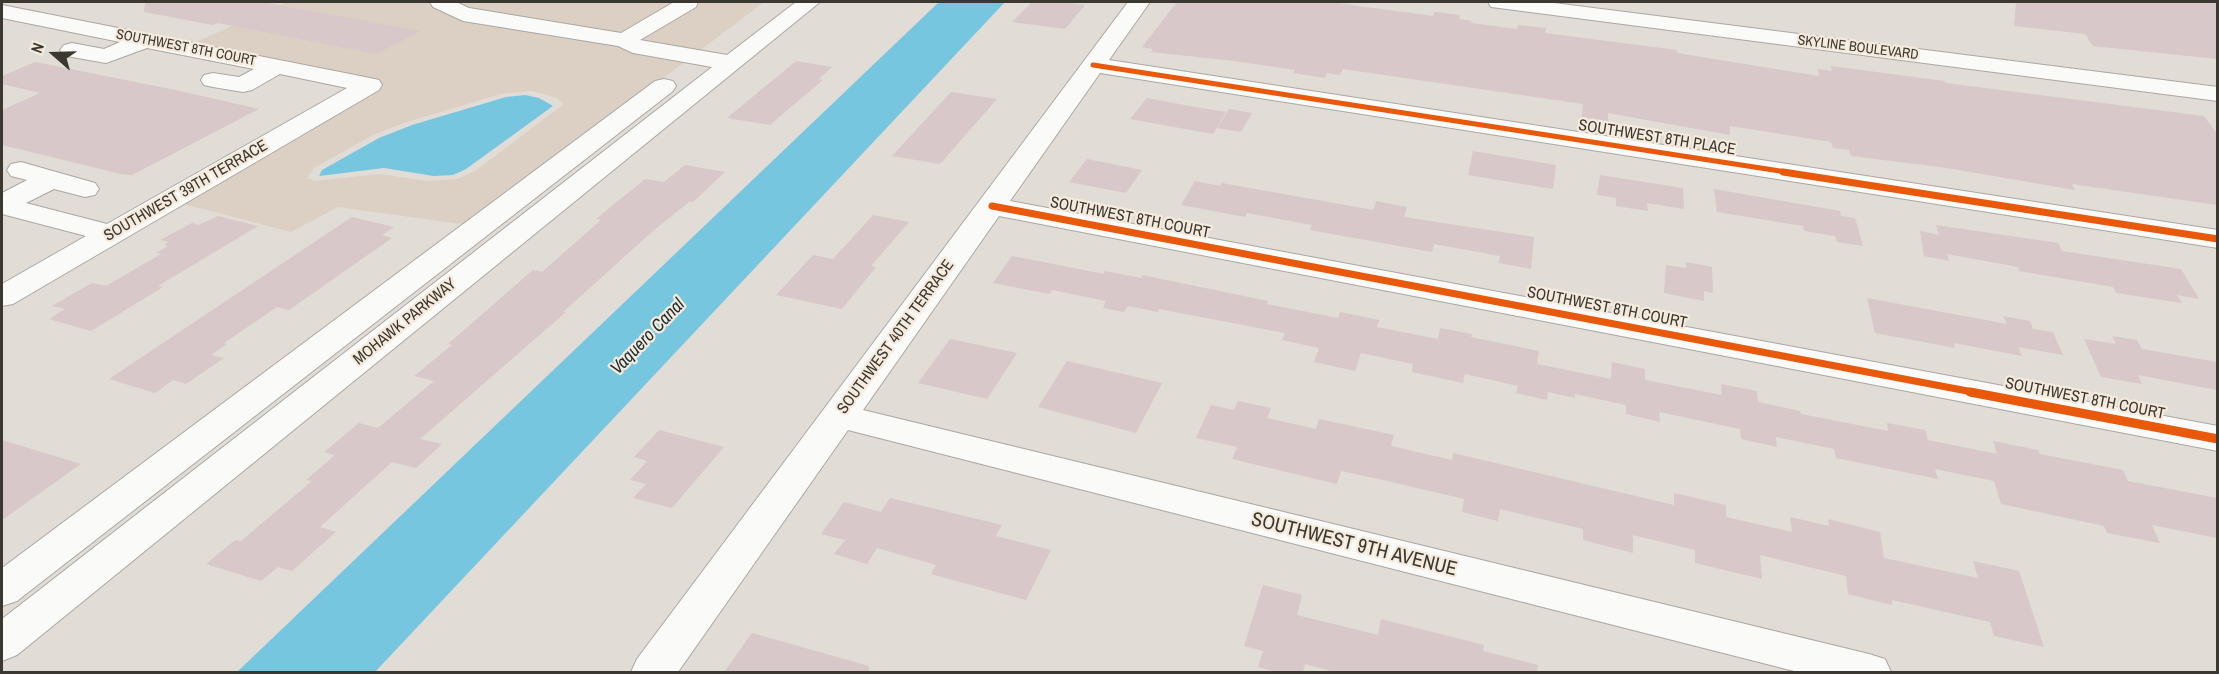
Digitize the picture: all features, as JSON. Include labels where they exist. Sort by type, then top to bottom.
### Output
[{"type":"street","points":[[441,2],[463,14],[625,40],[633,46],[716,61]]},
{"type":"street","points":[[625,40],[688,2]]},
{"type":"street","name":"MOHAWK PARKWAY","points":[[2,643],[716,61],[776,2]]},
{"type":"street","name":"MOHAWK PARKWAY","points":[[2,590],[716,61],[809,2]]},
{"type":"street","name":"SOUTHWEST 40TH TERRACE","points":[[652,672],[1138,2]]},
{"type":"street","name":"SKYLINE BOULEVARD","points":[[1499,2],[2217,94]]},
{"type":"street","name":"SKYLINE BOULEVARD","points":[[1599,2],[2217,80]]},
{"type":"street","name":"SOUTHWEST 8TH COURT","points":[[2,12],[370,85]]},
{"type":"street","points":[[623,14],[657,20]]},
{"type":"street","points":[[106,57],[145,40]]},
{"type":"street","points":[[72,50],[134,64]]},
{"type":"street","name":"SOUTHWEST 8TH PLACE","points":[[1093,65],[2217,239]]},
{"type":"street","points":[[243,86],[278,66]]},
{"type":"street","points":[[213,80],[271,93]]},
{"type":"street","name":"SOUTHWEST 39TH TERRACE","points":[[2,297],[370,85]]},
{"type":"street","points":[[21,170],[85,189]]},
{"type":"street","points":[[2,205],[51,179]]},
{"type":"street","points":[[2,205],[111,234]]},
{"type":"street","name":"SOUTHWEST 8TH COURT","points":[[992,206],[2217,439]]},
{"type":"street","name":"SOUTHWEST 9TH AVENUE","points":[[839,416],[1869,672]]},
{"type":"shaded area","points":[[286,2],[764,2],[469,225],[338,207],[291,232],[169,200],[377,79],[196,42]],"holes":[[[532,91],[557,98],[564,104],[475,171],[457,179],[427,181],[380,174],[315,181],[307,178],[314,168],[373,135],[407,122],[501,94]]]},
{"type":"water","name":"Vaquero Canal","points":[[939,2],[1005,2],[375,672],[237,672]]},
{"type":"water","points":[[525,95],[539,98],[553,106],[466,169],[453,175],[434,176],[384,168],[319,176],[322,170],[379,138],[412,125],[506,97]]},
{"type":"building","points":[[145,2],[262,2],[421,31],[376,54],[218,23],[213,25],[144,12]]},
{"type":"building","points":[[1032,2],[1085,5],[1065,29],[1012,22]]},
{"type":"building","points":[[1177,2],[1329,2],[1433,16],[1434,12],[1460,15],[1459,19],[1472,21],[1471,23],[1517,29],[1518,25],[1546,28],[1545,33],[1677,50],[1677,53],[1819,76],[1818,69],[1832,71],[1831,66],[2204,116],[2217,134],[2217,205],[2072,184],[2075,190],[1947,168],[1851,156],[1849,150],[1833,148],[1831,142],[1730,126],[1730,135],[1608,113],[1608,121],[1582,117],[1583,104],[1343,69],[1340,75],[1327,73],[1325,78],[1293,73],[1295,70],[1151,52],[1153,49],[1142,47]]},
{"type":"building","points":[[2016,2],[2217,2],[2217,59],[2093,46],[2085,34],[2014,26]]},
{"type":"building","points":[[796,61],[832,67],[819,79],[823,80],[770,125],[727,118]]},
{"type":"building","points":[[35,62],[259,109],[132,175],[121,174],[2,145],[2,110],[40,93],[2,84],[2,76]]},
{"type":"building","points":[[951,92],[997,99],[940,164],[892,156]]},
{"type":"building","points":[[1147,98],[1226,112],[1213,134],[1130,119]]},
{"type":"building","points":[[1229,109],[1252,113],[1241,132],[1217,128]]},
{"type":"building","points":[[1473,151],[1556,165],[1553,189],[1468,175]]},
{"type":"building","points":[[1087,159],[1142,170],[1126,193],[1069,182]]},
{"type":"building","points":[[685,165],[725,172],[693,202],[689,202],[654,230],[563,312],[566,312],[420,439],[442,444],[416,468],[392,462],[320,527],[336,532],[292,571],[278,567],[261,581],[206,564],[235,540],[241,541],[312,481],[306,480],[335,455],[324,452],[359,423],[378,428],[434,381],[414,376],[452,345],[448,344],[533,270],[542,272],[601,220],[596,219],[645,179],[664,182]]},
{"type":"building","points":[[1600,175],[1683,188],[1684,209],[1647,203],[1648,211],[1616,206],[1616,198],[1597,195]]},
{"type":"building","points":[[1195,181],[1220,186],[1222,183],[1373,210],[1376,201],[1407,207],[1404,217],[1534,237],[1531,269],[1499,263],[1500,256],[1434,244],[1432,252],[1310,230],[1312,225],[1247,213],[1245,217],[1181,205]]},
{"type":"building","points":[[1714,189],[1840,211],[1841,216],[1855,218],[1863,246],[1837,242],[1835,236],[1804,231],[1803,226],[1717,212]]},
{"type":"building","points":[[873,215],[909,222],[871,266],[876,267],[842,309],[776,295],[813,255],[833,259]]},
{"type":"building","points":[[218,216],[258,226],[158,286],[163,287],[91,331],[49,319],[65,309],[52,306],[92,283],[106,286],[161,254],[156,253],[168,246],[164,245],[169,242],[160,240],[192,223],[199,225]]},
{"type":"building","points":[[352,217],[394,227],[382,235],[392,238],[289,310],[277,307],[224,343],[227,344],[211,355],[224,358],[186,384],[173,380],[155,393],[109,379]]},
{"type":"building","points":[[1936,225],[2058,243],[2062,251],[2181,269],[2199,299],[2177,295],[2182,303],[2116,293],[2113,287],[2019,271],[2018,267],[1947,254],[1949,261],[1924,256],[1920,231],[1939,235]]},
{"type":"building","points":[[1012,256],[1104,274],[1105,271],[1141,278],[1142,275],[1338,318],[1340,312],[1379,320],[1377,327],[1438,339],[1440,328],[1472,334],[1471,337],[1539,351],[1537,364],[1611,379],[1612,362],[1645,369],[1645,380],[1722,395],[1721,384],[1757,391],[1758,402],[1800,411],[1801,414],[1888,431],[1887,423],[1925,430],[1928,440],[1997,454],[1993,441],[2038,450],[2040,454],[2123,470],[2128,481],[2217,498],[2217,538],[2152,525],[2160,543],[2107,533],[2104,526],[2001,504],[1994,481],[1935,469],[1938,479],[1836,458],[1834,449],[1776,437],[1777,447],[1741,439],[1740,429],[1659,412],[1660,422],[1626,414],[1626,405],[1575,394],[1575,398],[1548,392],[1547,400],[1516,393],[1518,386],[1465,374],[1463,383],[1412,372],[1413,364],[1361,353],[1355,371],[1314,362],[1319,348],[1282,340],[1285,333],[1159,309],[1158,312],[1128,306],[1124,312],[1103,308],[1106,301],[1052,290],[1050,294],[993,283]]},
{"type":"building","points":[[1686,262],[1712,267],[1713,293],[1704,291],[1704,301],[1664,293],[1666,265],[1686,268]]},
{"type":"building","points":[[1867,298],[2007,324],[2003,316],[2030,321],[2033,329],[2053,332],[2063,355],[2018,347],[2022,356],[1954,343],[1955,348],[1875,333]]},
{"type":"building","points":[[2112,336],[2137,340],[2142,349],[2217,362],[2217,390],[2138,375],[2142,384],[2101,377],[2084,339],[2116,344]]},
{"type":"building","points":[[950,339],[1017,353],[987,399],[918,383]]},
{"type":"building","points":[[1067,361],[1162,383],[1136,433],[1038,407]]},
{"type":"building","points":[[1238,401],[1271,408],[1267,418],[1316,429],[1319,419],[1394,435],[1391,446],[1452,460],[1453,453],[1674,505],[1674,493],[1726,505],[1726,517],[1792,532],[1790,517],[1829,526],[1828,519],[1880,532],[1884,558],[1978,578],[1973,561],[2019,571],[2044,647],[1994,636],[1990,622],[1892,600],[1892,605],[1848,594],[1846,576],[1760,555],[1762,579],[1695,563],[1695,550],[1633,535],[1633,553],[1583,540],[1583,529],[1500,509],[1498,521],[1462,512],[1464,499],[1383,480],[1341,471],[1337,484],[1232,459],[1237,447],[1196,438],[1211,405],[1234,410]]},
{"type":"building","points":[[659,430],[724,447],[672,508],[633,498],[646,484],[630,480],[647,461],[634,457]]},
{"type":"building","points":[[2,440],[81,464],[2,520]]},
{"type":"building","points":[[890,498],[1002,525],[996,536],[1051,550],[1026,600],[931,574],[936,565],[877,548],[867,564],[834,554],[845,540],[821,534],[844,502],[881,512]]},
{"type":"building","points":[[1263,585],[1302,595],[1297,615],[1378,635],[1381,619],[1484,645],[1483,651],[1538,665],[1537,672],[1334,672],[1305,664],[1303,672],[1278,672],[1258,667],[1263,651],[1244,646]]},
{"type":"building","points":[[752,633],[869,666],[869,672],[724,672]]},
{"type":"cycle path","points":[[1093,65],[2218,239]]},
{"type":"cycle path","points":[[992,206],[2218,439]]}]
